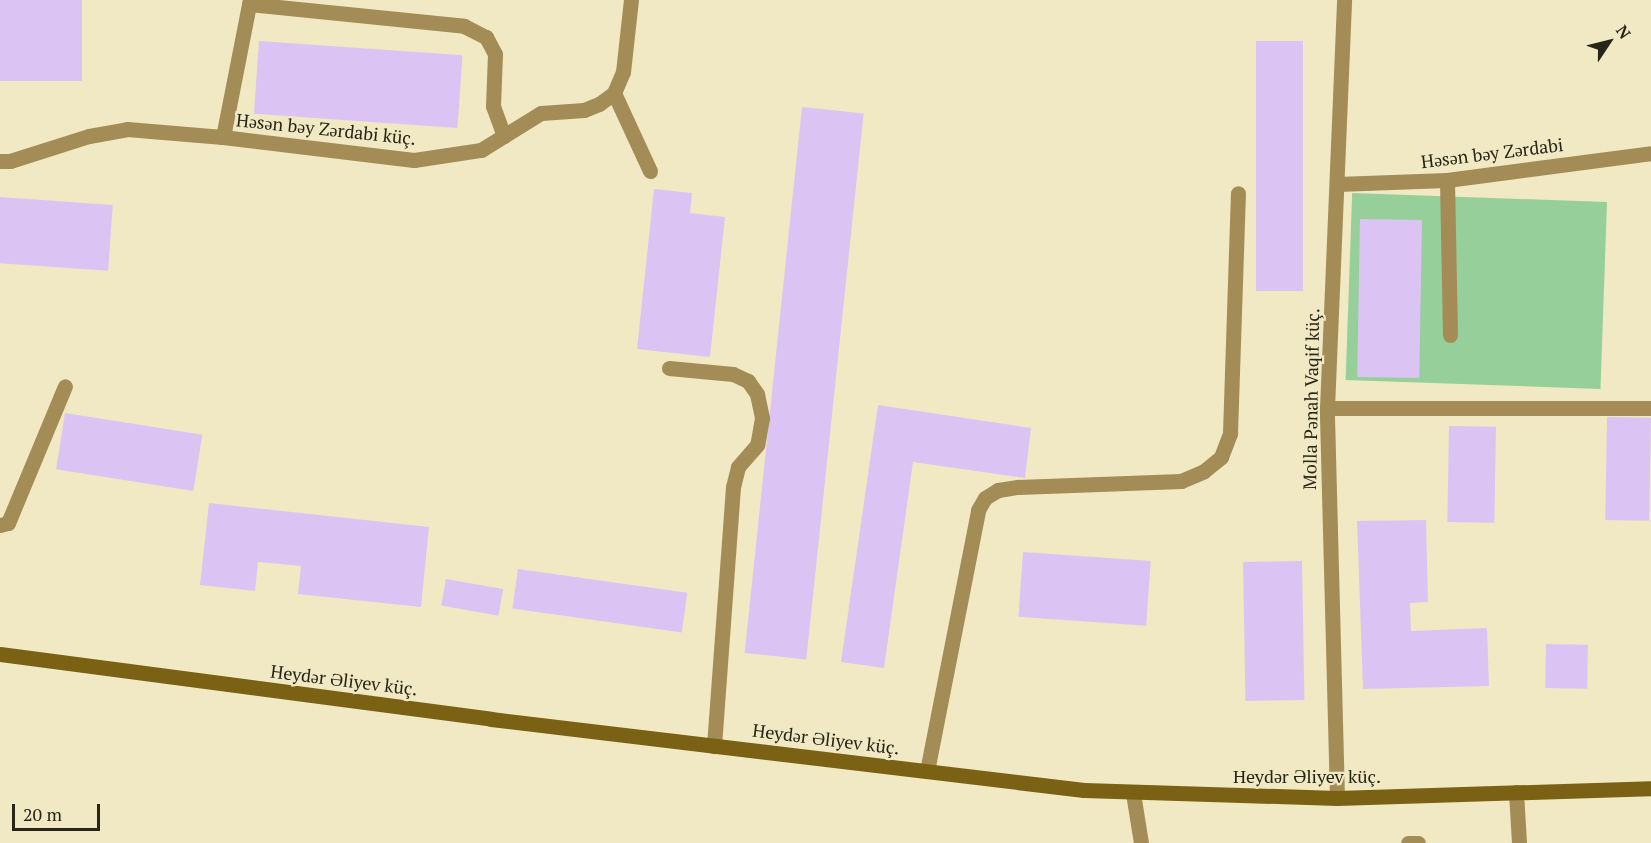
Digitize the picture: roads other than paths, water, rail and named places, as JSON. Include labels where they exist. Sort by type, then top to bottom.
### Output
[{"type":"main road","name":"Heydər Əliyev küç.","points":[[0,654],[714,746],[1133,793],[1337,798],[1651,788]]},
{"type":"street","points":[[631,0],[623,72],[614,93],[650,171]]},
{"type":"street","name":"Molla Pənah Vaqif küç.","points":[[1337,798],[1327,408],[1344,0]]},
{"type":"street","points":[[223,137],[249,2],[464,26],[486,37],[495,54],[494,106],[504,136]]},
{"type":"street","name":"Həsən bəy Zərdabi küç.","points":[[0,161],[10,161],[89,136],[127,129],[223,137],[414,160],[481,150],[541,113],[584,110],[599,104],[614,93]]},
{"type":"street","name":"Həsən bəy Zərdabi","points":[[1336,184],[1447,180],[1651,153]]},
{"type":"street","points":[[1447,180],[1450,335]]},
{"type":"street","points":[[927,771],[978,510],[985,498],[998,490],[1018,487],[1181,481],[1204,471],[1221,457],[1230,433],[1238,193]]},
{"type":"street","points":[[669,368],[733,374],[748,381],[757,394],[762,418],[757,445],[738,467],[733,487],[714,746]]},
{"type":"street","points":[[0,525],[8,523],[13,513],[65,386]]},
{"type":"street","points":[[1327,408],[1651,408]]},
{"type":"street","points":[[1516,792],[1518,843]]},
{"type":"street","points":[[1133,793],[1141,843]]},
{"type":"street","points":[[1408,843],[1418,843]]}]
